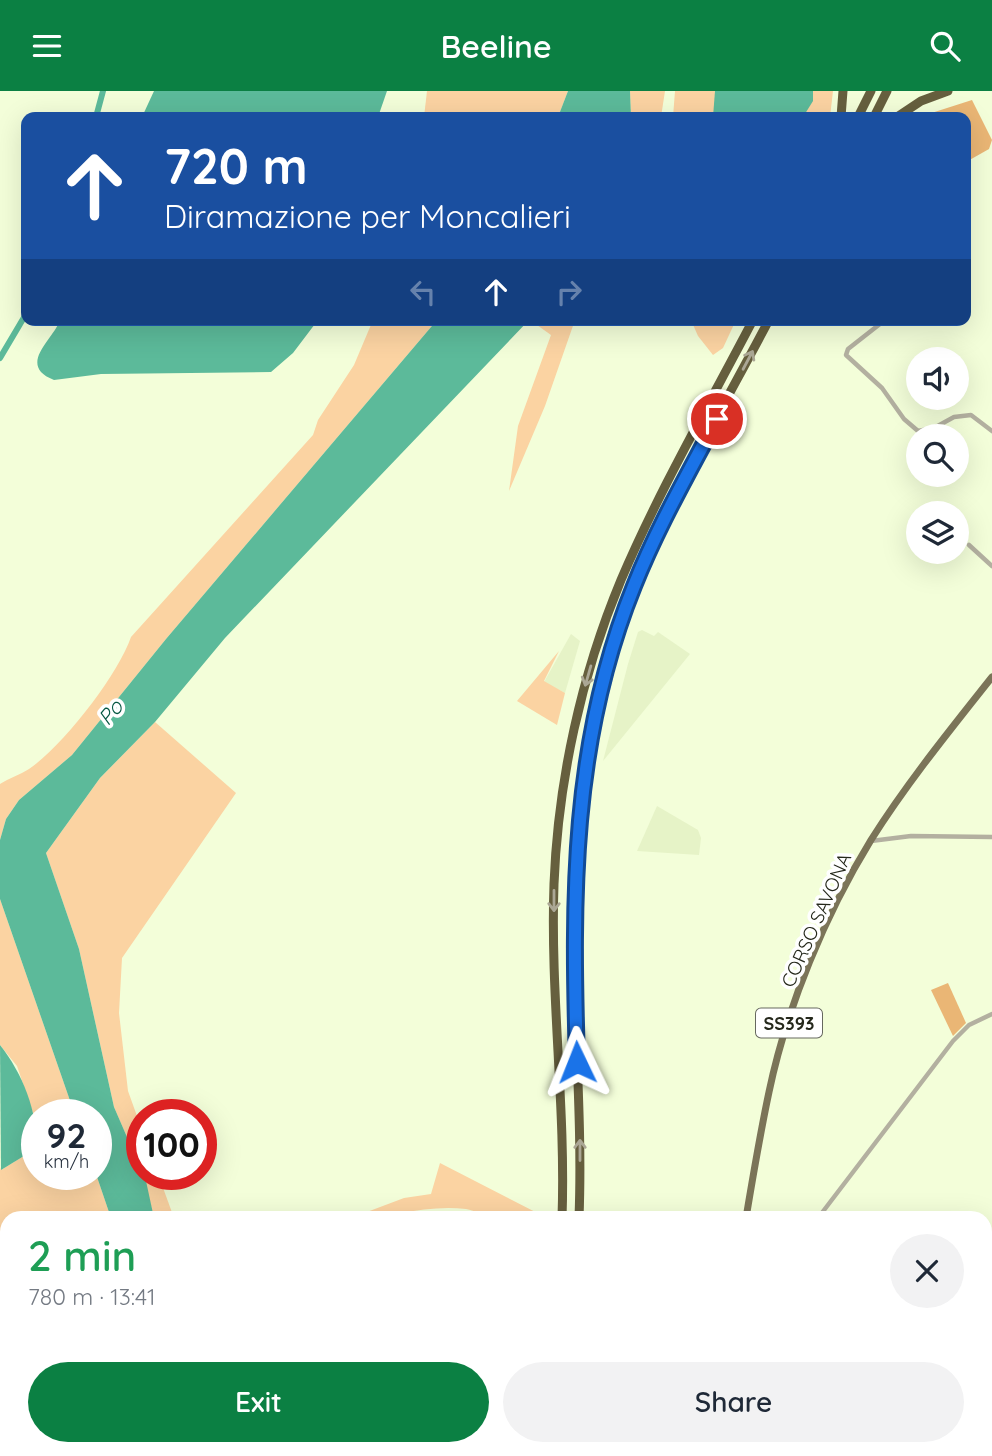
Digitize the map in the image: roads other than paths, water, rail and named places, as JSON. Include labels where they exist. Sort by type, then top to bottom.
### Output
[{"type":"highway","points":[[841,112],[843,91]]},
{"type":"highway","points":[[860,112],[870,91]]},
{"type":"highway","points":[[876,112],[887,91]]},
{"type":"highway","points":[[904,112],[921,101],[948,91]]},
{"type":"highway","points":[[562,1211],[563,1141],[554,945],[554,884],[563,786],[587,677],[610,608],[642,535],[749,326]]},
{"type":"highway","points":[[579,1211],[574,895],[584,771],[602,684],[624,614],[652,543],[766,326]]},
{"type":"main road","name":"CORSO SAVONA","points":[[747,1211],[769,1090],[791,1017],[830,919],[871,841],[923,765],[992,677]]},
{"type":"street","points":[[877,326],[848,349],[846,355],[881,388],[904,419],[918,431],[926,431],[954,417],[971,415],[992,431]]},
{"type":"street","points":[[969,545],[992,566]]},
{"type":"street","name":"CORSO SAVONA","points":[[871,841],[911,836],[992,837]]},
{"type":"street","points":[[823,1211],[953,1041],[969,1025],[992,1013]]},
{"type":"water","points":[[154,91],[387,91],[380,112],[144,112]]},
{"type":"water","points":[[568,91],[630,91],[631,112],[560,112]]},
{"type":"water","points":[[715,91],[813,91],[813,101],[806,112],[713,112]]},
{"type":"water","points":[[313,326],[293,353],[271,372],[101,374],[54,380],[43,374],[38,367],[38,359],[40,351],[56,327]]},
{"type":"water","name":"Po","points":[[432,326],[523,326],[225,638],[155,722],[100,778],[46,853],[79,949],[114,1107],[126,1135],[126,1190],[148,1190],[152,1211],[109,1211],[101,1190],[112,1190],[112,1099],[69,1099],[0,899],[0,840],[6,819],[19,800],[72,755],[166,639]]},
{"type":"water","points":[[0,1045],[22,1081],[29,1099],[21,1099],[21,1158],[1,1170]]},
{"type":"waterway","points":[[97,112],[103,91]]},
{"type":"waterway","points":[[0,358],[21,322]]}]
